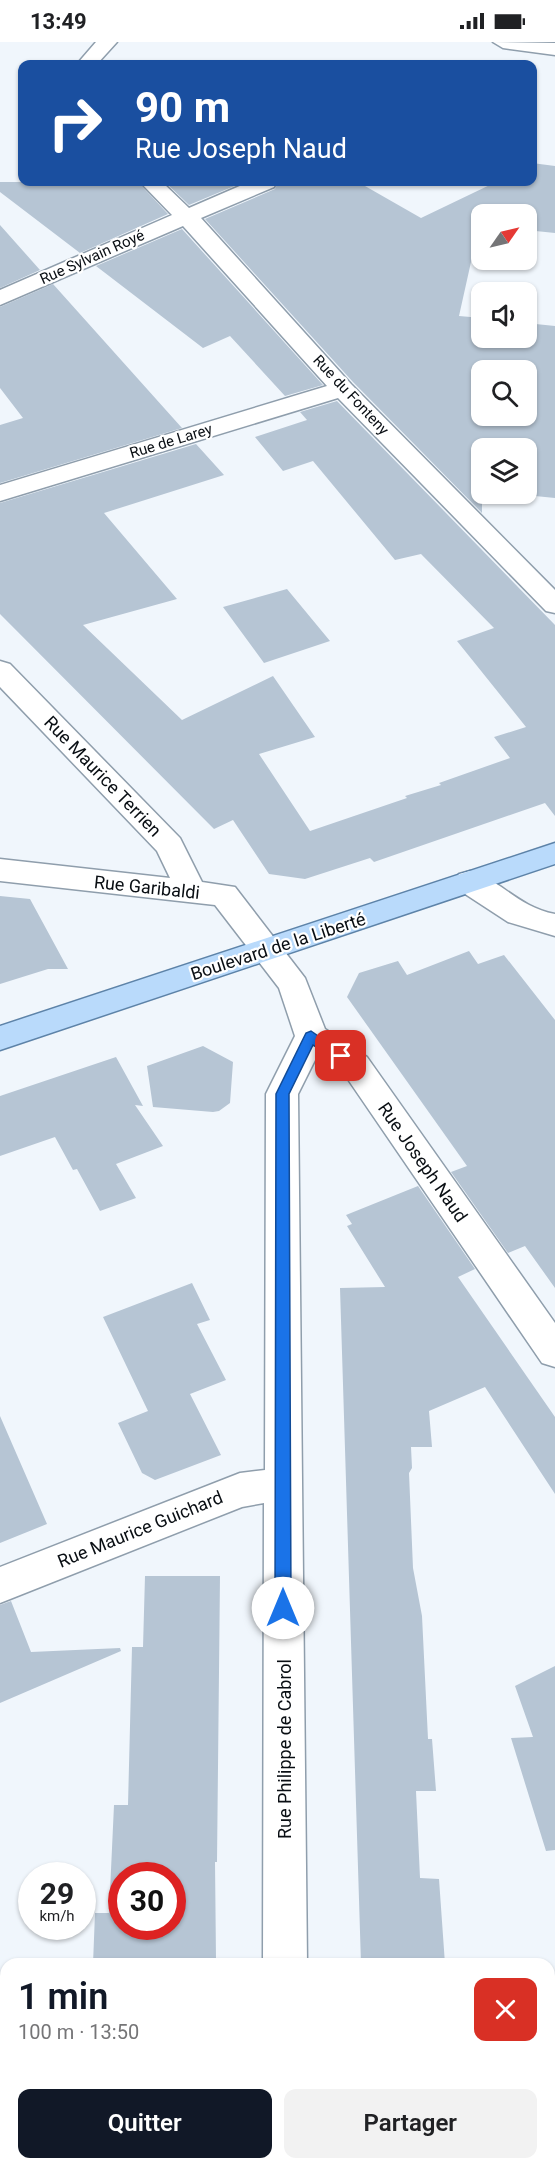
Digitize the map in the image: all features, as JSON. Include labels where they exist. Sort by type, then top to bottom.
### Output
[{"type":"main road","name":"Boulevard de la Liberté","points":[[0,1038],[555,853]]},
{"type":"street","points":[[91,60],[107,42]]},
{"type":"street","points":[[502,42],[555,49]]},
{"type":"street","name":"Rue du Fonteny","points":[[154,186],[185,216],[343,389],[555,605]]},
{"type":"street","name":"Rue Sylvain Royé","points":[[0,298],[256,186]]},
{"type":"street","name":"Rue de Larey","points":[[0,493],[343,389]]},
{"type":"street","name":"Rue Maurice Terrien","points":[[0,670],[169,845],[191,891]]},
{"type":"street","name":"Rue Garibaldi","points":[[0,870],[224,895],[270,949]]},
{"type":"street","points":[[470,882],[512,913],[529,921],[555,925]]},
{"type":"street","points":[[270,949],[294,986],[311,1036]]},
{"type":"street","name":"Rue Joseph Naud","points":[[311,1036],[356,1066],[555,1352]]},
{"type":"street","name":"Rue Philippe de Cabrol","points":[[285,1958],[282,1094],[311,1036]]},
{"type":"street","name":"Rue Maurice Guichard","points":[[0,1585],[240,1490],[283,1484]]},
{"type":"building","points":[[537,164],[555,166],[555,233],[537,231],[537,204],[471,204],[471,262],[459,316],[471,317],[471,348],[537,348],[537,324],[555,326],[555,498],[537,496],[537,438],[471,438],[471,502],[353,382],[205,219],[275,189],[276,186],[365,186],[421,218],[488,186],[537,186]]},
{"type":"building","points":[[0,182],[18,182],[18,186],[142,186],[168,214],[80,253],[0,192]]},
{"type":"building","points":[[169,186],[234,186],[189,205]]},
{"type":"building","points":[[0,225],[40,270],[0,288]]},
{"type":"building","points":[[182,229],[323,385],[285,396],[230,336],[203,348],[96,266]]},
{"type":"building","points":[[53,284],[182,428],[0,483],[0,425],[23,418],[0,388],[0,307]]},
{"type":"building","points":[[337,401],[555,625],[555,816],[545,803],[374,862],[370,858],[305,879],[269,874],[233,820],[214,829],[0,614],[0,503],[196,444],[224,475],[104,513],[177,599],[83,625],[182,720],[273,676],[315,737],[259,754],[310,831],[407,798],[405,796],[441,785],[439,783],[510,758],[494,737],[526,727],[457,641],[494,628],[421,554],[395,560],[313,461],[283,471],[255,437],[307,420],[300,412]]},
{"type":"building","points":[[473,504],[482,504],[482,513]]},
{"type":"building","points":[[287,589],[330,641],[264,663],[223,607]]},
{"type":"building","points":[[0,896],[30,899],[68,969],[48,969],[0,984]]},
{"type":"building","points":[[469,951],[478,964],[504,955],[555,1020],[555,1288],[525,1246],[508,1253],[451,1172],[467,1166],[347,997],[359,973],[398,961],[407,975]]},
{"type":"building","points":[[203,1046],[233,1062],[230,1103],[219,1111],[213,1112],[153,1107],[147,1066]]},
{"type":"building","points":[[116,1057],[143,1106],[135,1105],[163,1146],[116,1164],[136,1198],[100,1211],[77,1169],[73,1170],[55,1137],[0,1156],[0,1096]]},
{"type":"building","points":[[418,1186],[475,1269],[458,1277],[555,1417],[555,1494],[485,1387],[429,1411],[432,1447],[411,1447],[412,1468],[409,1473],[413,1568],[422,1616],[428,1739],[432,1739],[436,1791],[416,1791],[420,1878],[439,1879],[445,1958],[361,1958],[340,1288],[385,1287],[347,1226],[352,1224],[346,1215]]},
{"type":"building","points":[[192,1283],[210,1320],[197,1324],[226,1380],[190,1394],[221,1455],[155,1480],[142,1473],[118,1423],[148,1411],[103,1317]]},
{"type":"building","points":[[0,1416],[47,1524],[0,1543]]},
{"type":"building","points":[[145,1576],[220,1576],[217,1862],[215,1862],[216,1958],[93,1958],[96,1913],[108,1913],[108,1940],[186,1940],[186,1862],[111,1862],[114,1805],[128,1805],[132,1647],[143,1647]]},
{"type":"building","points":[[11,1601],[31,1652],[120,1648],[121,1651],[0,1703],[0,1605]]},
{"type":"building","points":[[555,1666],[555,1850],[546,1851],[511,1738],[533,1737],[515,1686]]},
{"type":"route","points":[[283,1608],[282,1094],[311,1036],[341,1056]]}]
